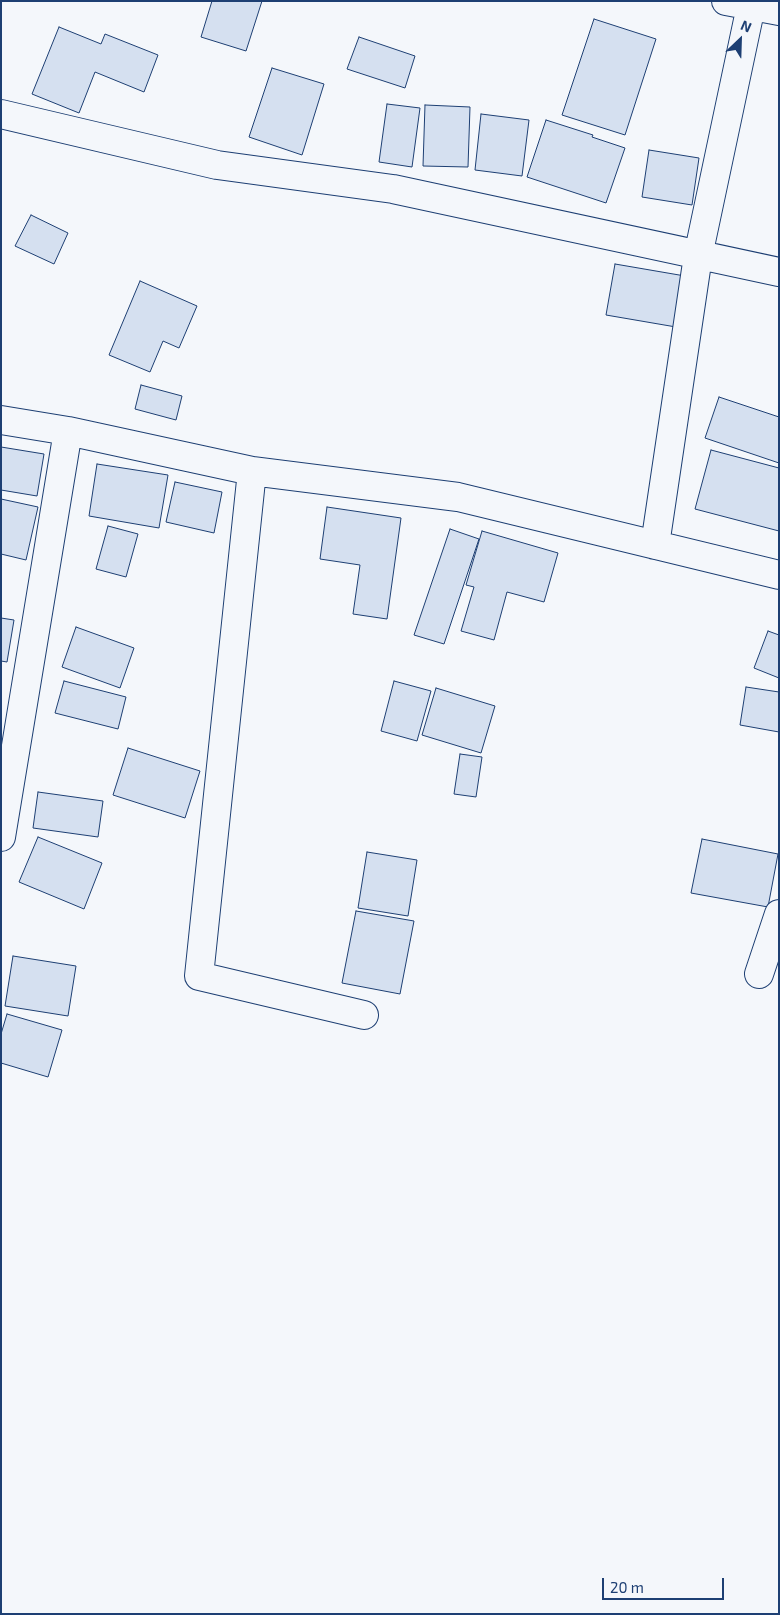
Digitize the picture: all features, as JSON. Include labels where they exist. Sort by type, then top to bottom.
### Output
[{"type":"street","points":[[655,545],[698,256],[739,4],[779,12]]},
{"type":"street","points":[[1,114],[217,165],[393,189],[779,272]]},
{"type":"street","points":[[1,420],[68,431],[252,471],[458,497],[779,575]]},
{"type":"street","points":[[1,837],[68,431]]},
{"type":"street","points":[[252,471],[198,976],[364,1015]]},
{"type":"street","points":[[759,974],[779,914]]},
{"type":"building","points":[[212,1],[262,1],[246,51],[201,37]]},
{"type":"building","points":[[594,19],[656,39],[625,135],[562,115]]},
{"type":"building","points":[[59,27],[101,44],[105,34],[158,55],[144,92],[95,72],[79,113],[32,94]]},
{"type":"building","points":[[359,37],[415,56],[405,88],[347,69]]},
{"type":"building","points":[[272,68],[324,84],[302,155],[249,137]]},
{"type":"building","points":[[387,104],[420,108],[412,167],[379,162]]},
{"type":"building","points":[[425,105],[470,107],[468,167],[423,166]]},
{"type":"building","points":[[481,114],[529,120],[522,176],[475,170]]},
{"type":"building","points":[[546,120],[593,135],[592,137],[625,148],[606,203],[527,177]]},
{"type":"building","points":[[649,150],[699,158],[692,205],[642,197]]},
{"type":"building","points":[[31,215],[68,233],[54,264],[15,246]]},
{"type":"building","points":[[615,264],[685,276],[676,327],[606,315]]},
{"type":"building","points":[[140,281],[197,306],[179,348],[163,341],[150,372],[109,355]]},
{"type":"building","points":[[141,385],[182,396],[176,420],[135,409]]},
{"type":"building","points":[[719,397],[779,417],[779,463],[705,438]]},
{"type":"building","points":[[1,447],[44,454],[37,496],[1,490]]},
{"type":"building","points":[[711,450],[779,468],[779,531],[695,509]]},
{"type":"building","points":[[97,464],[168,475],[159,528],[89,516]]},
{"type":"building","points":[[175,482],[222,492],[214,533],[166,522]]},
{"type":"building","points":[[1,499],[38,507],[26,560],[1,554]]},
{"type":"building","points":[[327,507],[401,518],[387,619],[353,614],[360,565],[320,559]]},
{"type":"building","points":[[108,526],[138,534],[126,577],[96,569]]},
{"type":"building","points":[[450,529],[479,539],[444,644],[414,635]]},
{"type":"building","points":[[482,531],[558,553],[544,602],[507,592],[494,640],[461,631],[474,587],[466,585]]},
{"type":"building","points":[[1,618],[14,620],[7,662],[1,661]]},
{"type":"building","points":[[76,627],[134,648],[120,688],[62,667]]},
{"type":"building","points":[[768,631],[779,635],[779,678],[754,668]]},
{"type":"building","points":[[64,681],[126,697],[118,729],[55,713]]},
{"type":"building","points":[[394,681],[431,691],[417,741],[381,731]]},
{"type":"building","points":[[746,687],[779,692],[779,732],[740,725]]},
{"type":"building","points":[[436,688],[495,706],[481,753],[422,735]]},
{"type":"building","points":[[128,748],[200,771],[185,818],[113,795]]},
{"type":"building","points":[[460,754],[482,757],[476,797],[454,794]]},
{"type":"building","points":[[38,792],[103,801],[98,837],[33,828]]},
{"type":"building","points":[[38,837],[102,863],[84,909],[19,882]]},
{"type":"building","points":[[702,839],[778,854],[768,907],[691,893]]},
{"type":"building","points":[[367,852],[417,860],[408,916],[358,908]]},
{"type":"building","points":[[356,911],[414,921],[400,994],[342,983]]},
{"type":"building","points":[[13,956],[76,966],[68,1016],[5,1006]]},
{"type":"building","points":[[7,1014],[62,1030],[48,1077],[1,1063],[1,1034]]}]
